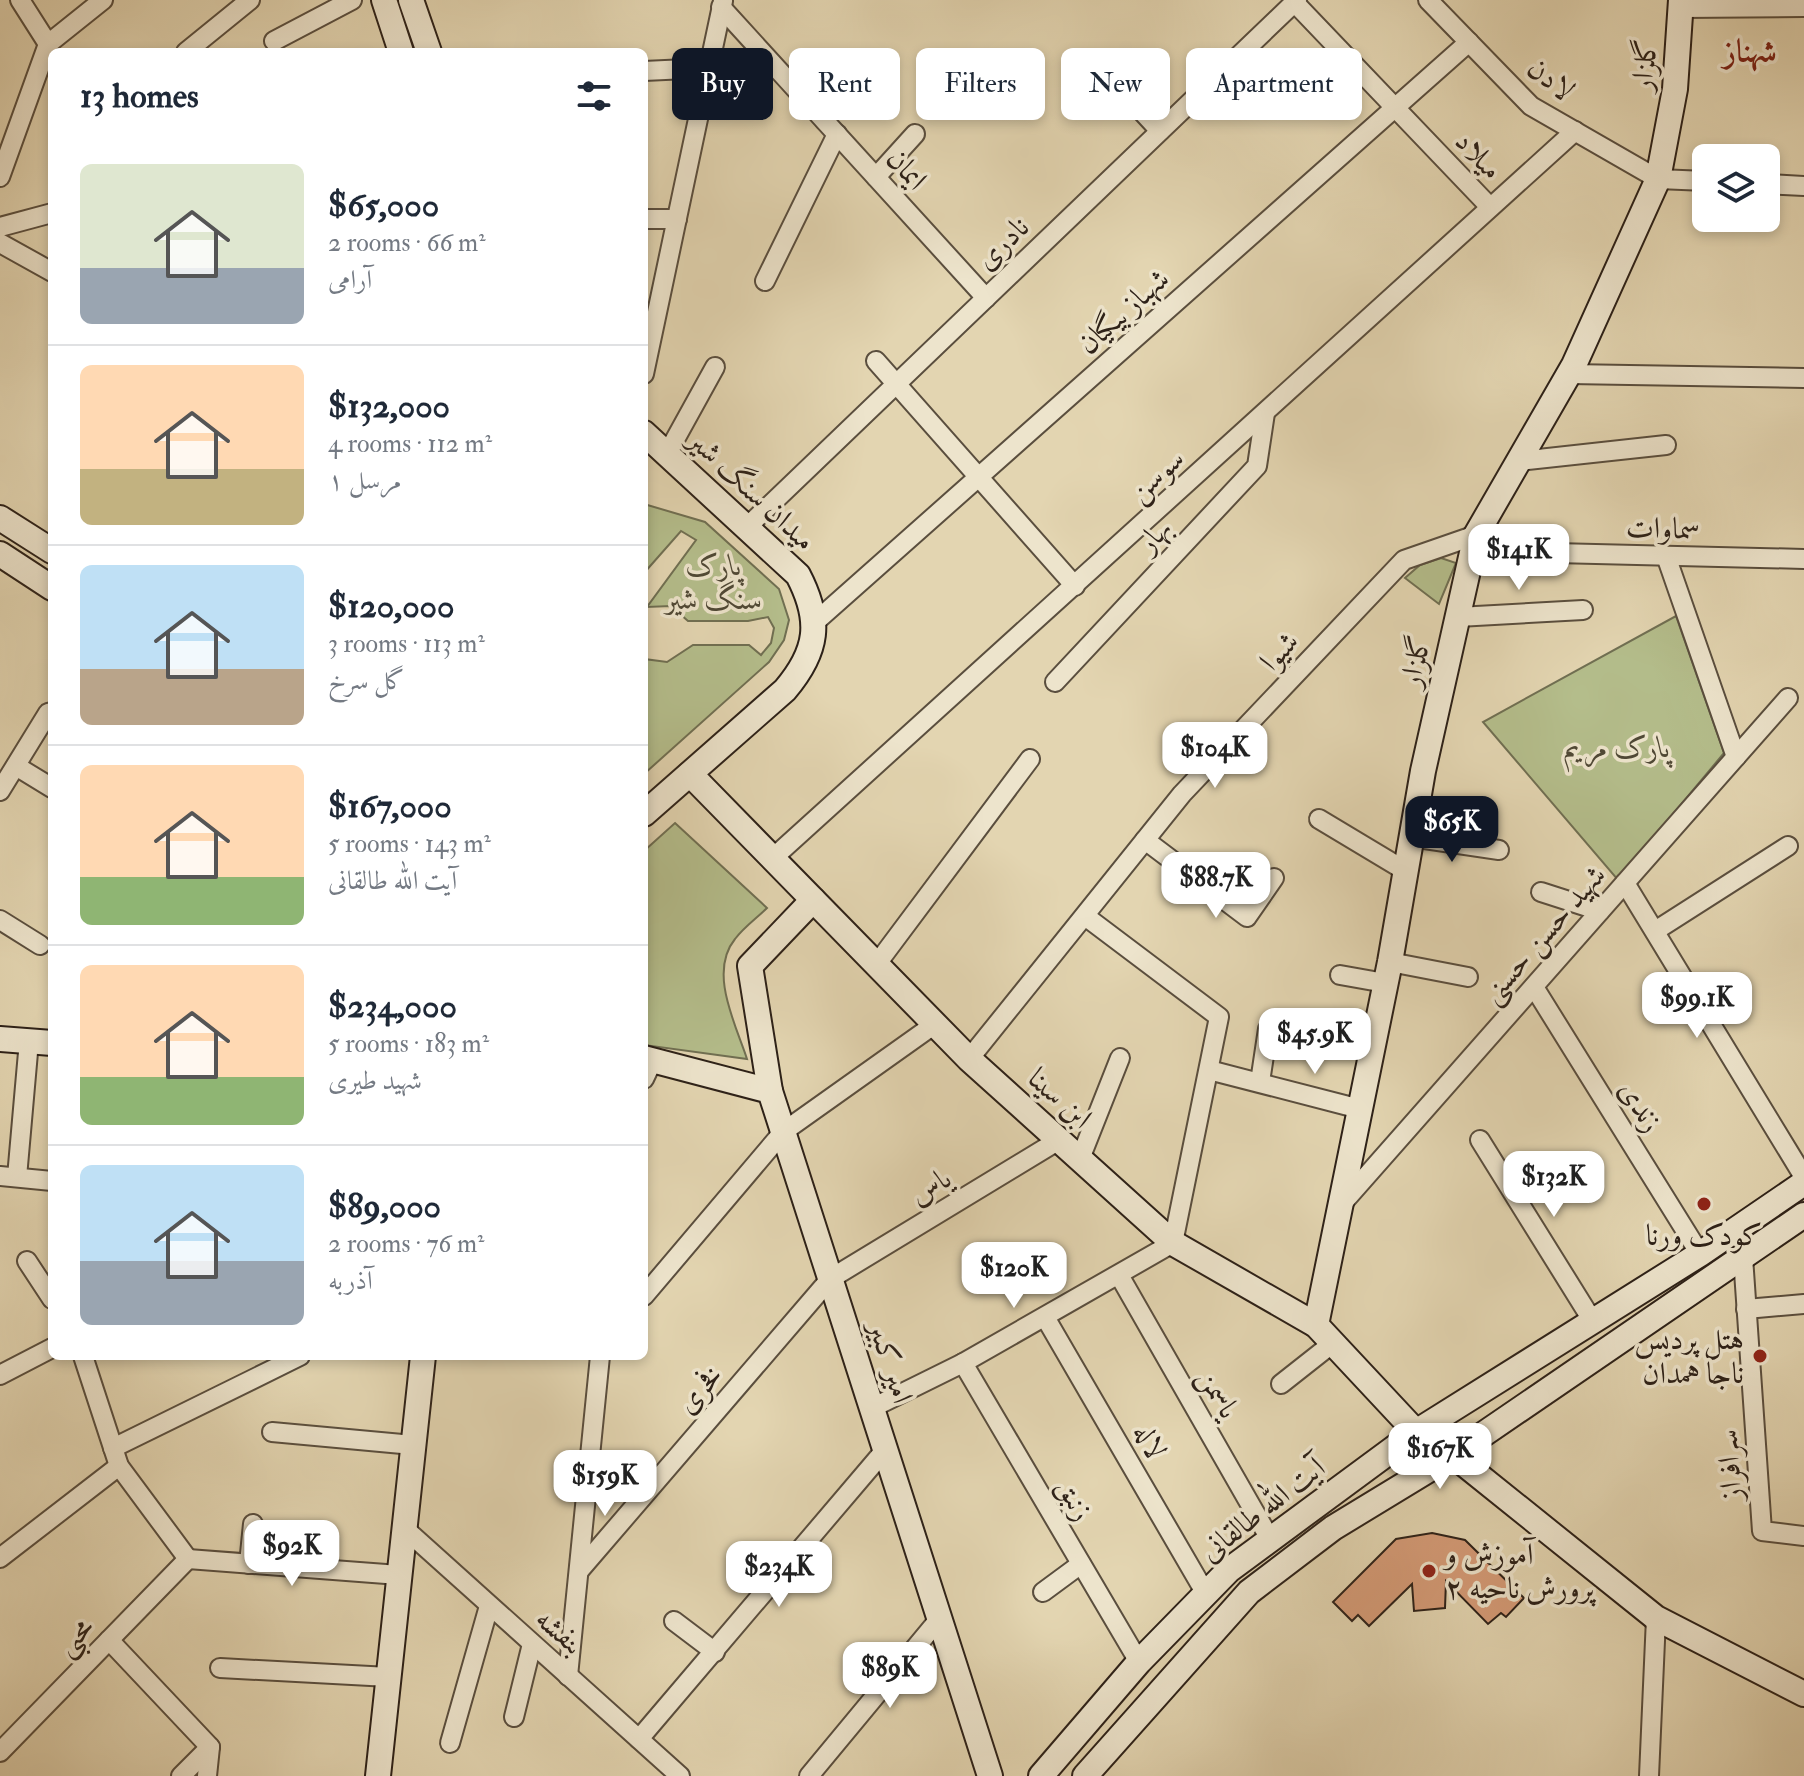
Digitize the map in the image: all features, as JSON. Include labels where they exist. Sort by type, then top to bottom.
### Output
[{"type":"main road","points":[[384,0],[400,48]]},
{"type":"main road","points":[[411,0],[428,48]]},
{"type":"main road","name":"گلزار","points":[[1316,1325],[1387,972],[1404,870],[1475,543],[1569,374],[1658,179],[1675,89],[1682,4]]},
{"type":"main road","name":"میدان سنگ شیر","points":[[648,437],[798,575],[810,598],[814,623],[811,648],[801,671],[785,690],[648,811]]},
{"type":"main road","points":[[0,518],[48,548]]},
{"type":"main road","points":[[0,554],[48,585]]},
{"type":"main road","name":"ابن سینا","points":[[690,774],[969,1059],[1173,1243],[1316,1325],[1416,1432]]},
{"type":"main road","name":"امیر کبیر","points":[[813,900],[750,966],[770,1091],[990,1776]]},
{"type":"main road","points":[[0,1039],[40,1042]]},
{"type":"main road","points":[[648,1065],[770,1091]]},
{"type":"main road","name":"آیت الله طالقانی","points":[[1041,1776],[1139,1662],[1229,1570],[1416,1432],[1700,1254],[1804,1180]]},
{"type":"main road","name":"آیت الله طالقانی","points":[[1085,1776],[1249,1592],[1333,1528],[1453,1455],[1804,1215]]},
{"type":"main road","points":[[1663,1277],[1679,1301]]},
{"type":"main road","points":[[378,1776],[423,1360]]},
{"type":"main road","points":[[1453,1455],[1656,1618],[1804,1694]]},
{"type":"main road","points":[[1087,1725],[1110,1746]]},
{"type":"street","points":[[20,0],[48,44]]},
{"type":"street","points":[[1,173],[48,44],[103,0]]},
{"type":"street","points":[[191,48],[250,0]]},
{"type":"street","points":[[274,41],[352,0]]},
{"type":"street","name":"لادن","points":[[1428,0],[1531,106],[1658,179]]},
{"type":"street","name":"میلاد","points":[[1296,1],[1490,207]]},
{"type":"street","name":"نادری","points":[[747,527],[1296,1]]},
{"type":"street","points":[[713,48],[723,4]]},
{"type":"street","name":"ایمان","points":[[723,4],[986,298]]},
{"type":"street","points":[[1682,4],[1804,7]]},
{"type":"street","name":"شهباز بیگیان","points":[[814,623],[1469,42]]},
{"type":"street","points":[[648,71],[672,70]]},
{"type":"street","points":[[648,355],[697,120]]},
{"type":"street","points":[[765,281],[835,120]]},
{"type":"street","points":[[1150,120],[1160,131]]},
{"type":"street","name":"سوسن","points":[[773,858],[1575,131]]},
{"type":"street","points":[[876,177],[915,134]]},
{"type":"street","points":[[1658,179],[1692,180]]},
{"type":"street","points":[[1780,185],[1804,186]]},
{"type":"street","points":[[0,227],[48,214]]},
{"type":"street","points":[[648,219],[677,219]]},
{"type":"street","points":[[0,243],[48,270]]},
{"type":"street","points":[[876,361],[1075,586]]},
{"type":"street","points":[[667,454],[715,367]]},
{"type":"street","points":[[1569,374],[1804,378]]},
{"type":"street","name":"بهار","points":[[1055,682],[1257,466],[1265,413]]},
{"type":"street","points":[[1519,461],[1666,445]]},
{"type":"street","name":"سماوات","points":[[1475,543],[1666,556],[1804,559]]},
{"type":"street","name":"شیوا","points":[[969,1059],[1182,794],[1404,560],[1475,543]]},
{"type":"street","points":[[1666,556],[1736,757]]},
{"type":"street","points":[[1458,617],[1583,610]]},
{"type":"street","name":"شهید حسن حسنی","points":[[1340,1206],[1788,698]]},
{"type":"street","points":[[0,790],[48,718]]},
{"type":"street","points":[[876,965],[1030,759]]},
{"type":"street","points":[[16,766],[48,786]]},
{"type":"street","points":[[1319,819],[1404,870]]},
{"type":"street","points":[[1411,837],[1499,850]]},
{"type":"street","points":[[1145,840],[1247,917],[1274,878]]},
{"type":"street","points":[[1655,931],[1788,846]]},
{"type":"street","points":[[1625,883],[1804,1180]]},
{"type":"street","points":[[1541,892],[1600,911]]},
{"type":"street","points":[[872,1408],[963,1363],[1173,1243],[1219,1017],[1085,916]]},
{"type":"street","points":[[0,920],[40,945]]},
{"type":"street","points":[[1340,975],[1387,972],[1468,977]]},
{"type":"street","name":"زندی","points":[[1534,987],[1700,1254]]},
{"type":"street","points":[[648,1291],[783,1132],[935,1024]]},
{"type":"street","points":[[1260,1082],[1268,1029]]},
{"type":"street","points":[[40,1042],[9,1177],[48,1181]]},
{"type":"street","points":[[1080,1159],[1120,1058]]},
{"type":"street","points":[[1209,1070],[1360,1109]]},
{"type":"street","name":"یاس","points":[[830,1279],[1059,1140]]},
{"type":"street","points":[[1480,1140],[1592,1320]]},
{"type":"street","name":"سرافراز","points":[[1743,1257],[1762,1531],[1804,1536]]},
{"type":"street","points":[[27,1261],[48,1293]]},
{"type":"street","name":"یاسمن","points":[[1119,1275],[1270,1539]]},
{"type":"street","name":"فخری","points":[[579,1571],[830,1279]]},
{"type":"street","points":[[1746,1309],[1804,1304]]},
{"type":"street","name":"لاله","points":[[1045,1317],[1206,1594]]},
{"type":"street","points":[[1281,1384],[1333,1343]]},
{"type":"street","points":[[0,1375],[48,1350]]},
{"type":"street","points":[[84,1360],[119,1466],[188,1559],[399,1575]]},
{"type":"street","points":[[113,1448],[292,1360]]},
{"type":"street","points":[[568,1676],[600,1360]]},
{"type":"street","name":"زنبق","points":[[963,1363],[1139,1662]]},
{"type":"street","points":[[272,1432],[413,1445]]},
{"type":"street","points":[[639,1739],[885,1450]]},
{"type":"street","points":[[0,1558],[119,1466]]},
{"type":"street","points":[[249,1564],[253,1524]]},
{"type":"street","name":"بنفشه","points":[[404,1528],[680,1776]]},
{"type":"street","name":"محبی","points":[[0,1752],[188,1559]]},
{"type":"street","points":[[1043,1592],[1081,1564]]},
{"type":"street","points":[[450,1743],[489,1606]]},
{"type":"street","points":[[809,1776],[940,1618]]},
{"type":"street","points":[[1649,1776],[1656,1618]]},
{"type":"street","points":[[674,1621],[715,1652]]},
{"type":"street","points":[[109,1640],[210,1747],[207,1776]]},
{"type":"street","points":[[514,1717],[532,1644]]},
{"type":"street","points":[[220,1668],[389,1677]]},
{"type":"street","points":[[181,1776],[210,1747]]},
{"type":"green space","name":"پارک سنگ شیر","points":[[648,505],[705,522],[779,589],[789,620],[784,640],[769,662],[648,770],[648,660],[667,662],[693,645],[749,645],[761,655],[771,643],[774,628],[768,617],[748,621],[688,621],[671,606],[648,607],[696,540],[681,531],[648,568]]},
{"type":"green space","points":[[1441,558],[1456,563],[1439,604],[1405,578],[1420,565]]},
{"type":"green space","name":"پارک مریم","points":[[1676,616],[1724,753],[1618,880],[1483,722]]},
{"type":"green space","points":[[675,823],[767,908],[735,939],[727,952],[724,967],[731,1015],[747,1059],[648,1046],[648,847]]},
{"type":"building","name":"آموزش و پرورش ناحیه ۲","points":[[1432,1533],[1465,1540],[1524,1598],[1506,1617],[1501,1613],[1488,1624],[1446,1581],[1445,1608],[1414,1611],[1412,1584],[1369,1626],[1358,1615],[1352,1621],[1333,1602],[1396,1539]]},
{"type":"place","name":"کودک ورنا","points":[[1704,1204]]},
{"type":"place","name":"هتل پردیس ناجا همدان","points":[[1760,1356]]},
{"type":"place","name":"آموزش و پرورش ناحیه ۲","points":[[1429,1571]]},
{"type":"district","name":"شهناز","points":[[1750,51]]}]
